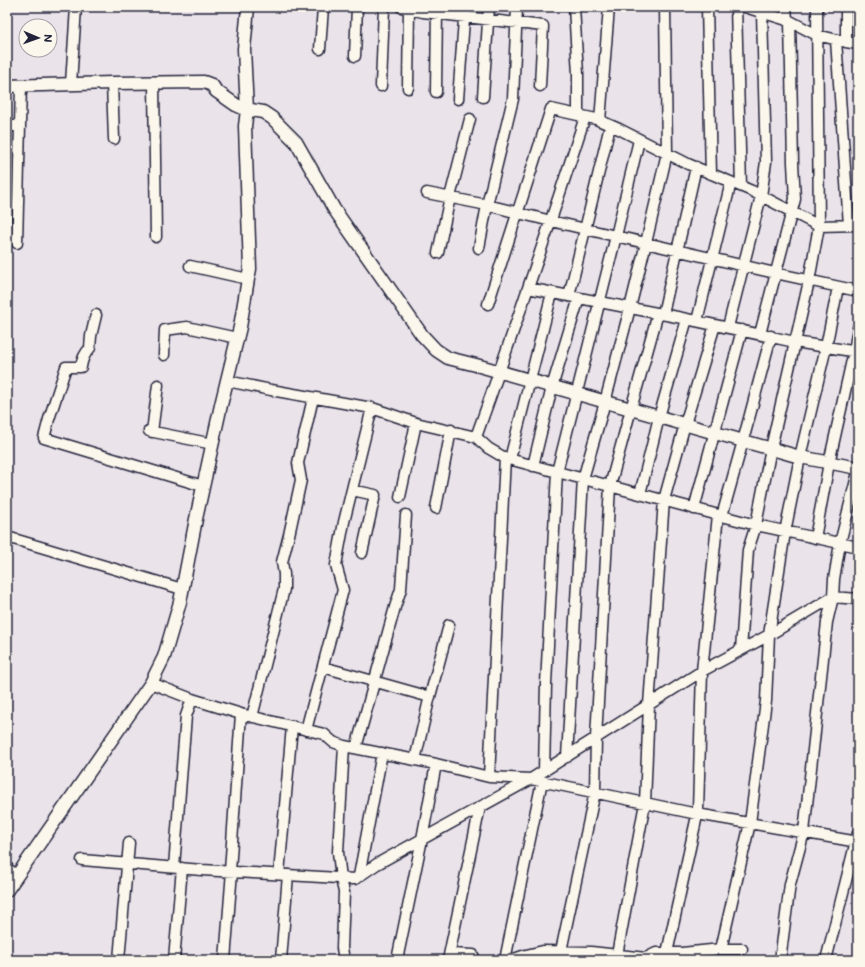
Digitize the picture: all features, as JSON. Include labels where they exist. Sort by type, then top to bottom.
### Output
[{"type":"street","points":[[71,84],[76,7]]},
{"type":"street","points":[[7,890],[151,683],[164,657],[180,602],[203,486],[237,338],[250,270],[245,126],[247,110],[244,49],[248,7]]},
{"type":"street","points":[[320,49],[323,7]]},
{"type":"street","points":[[355,56],[357,7]]},
{"type":"street","points":[[381,86],[384,7]]},
{"type":"street","points":[[483,97],[489,7]]},
{"type":"street","points":[[479,248],[487,205],[513,99],[517,7]]},
{"type":"street","points":[[476,437],[551,221],[582,116],[574,7]]},
{"type":"street","points":[[600,121],[609,7]]},
{"type":"street","points":[[567,756],[583,479],[630,308],[667,153],[665,7]]},
{"type":"street","points":[[707,7],[711,174]]},
{"type":"street","points":[[736,7],[741,186]]},
{"type":"street","points":[[760,334],[795,199],[788,21],[786,7]]},
{"type":"street","points":[[741,650],[748,550],[756,525],[771,448],[809,281],[819,226],[817,7]]},
{"type":"street","points":[[488,304],[551,109],[600,121],[696,168],[741,186],[819,226],[853,225],[841,41],[846,7]]},
{"type":"street","points":[[408,88],[406,8],[423,12],[437,10],[465,12],[488,20],[543,26],[540,86]]},
{"type":"street","points":[[728,327],[761,196],[766,162],[754,9],[788,21],[817,35],[858,44]]},
{"type":"street","points":[[436,92],[437,10]]},
{"type":"street","points":[[458,99],[465,12]]},
{"type":"street","points":[[112,83],[114,139]]},
{"type":"street","points":[[7,86],[112,83],[208,83],[236,105],[247,110],[263,112],[272,118],[296,142],[334,209],[422,334],[436,350],[448,358],[800,457],[858,468]]},
{"type":"street","points":[[154,83],[156,237]]},
{"type":"street","points":[[17,243],[20,85]]},
{"type":"street","points":[[438,253],[450,197],[470,119]]},
{"type":"street","points":[[7,126],[20,126]]},
{"type":"street","points":[[533,466],[574,297],[585,229],[610,126]]},
{"type":"street","points":[[544,771],[546,676],[556,472],[639,140]]},
{"type":"street","points":[[561,951],[594,792],[610,486],[631,409],[661,314],[678,250],[696,168]]},
{"type":"street","points":[[640,494],[659,417],[692,320],[711,258],[731,182]]},
{"type":"street","points":[[427,193],[487,205],[809,281],[858,290]]},
{"type":"street","points":[[190,266],[248,279]]},
{"type":"street","points":[[721,949],[750,823],[766,701],[769,634],[785,532],[838,287]]},
{"type":"street","points":[[528,288],[728,327],[795,342],[856,352]]},
{"type":"street","points":[[489,777],[507,459],[552,293]]},
{"type":"street","points":[[96,316],[91,336],[90,348],[82,359],[81,367],[66,367],[44,438],[203,486]]},
{"type":"street","points":[[617,955],[645,803],[649,705],[664,500],[715,325]]},
{"type":"street","points":[[164,355],[165,330],[187,327],[237,338]]},
{"type":"street","points":[[814,538],[829,463],[856,352],[858,328]]},
{"type":"street","points":[[694,508],[742,330]]},
{"type":"street","points":[[667,953],[698,814],[702,671],[720,515],[743,441],[771,336]]},
{"type":"street","points":[[227,381],[372,408],[416,423],[476,437],[488,448],[507,459],[756,525],[858,547]]},
{"type":"street","points":[[158,385],[151,431],[213,444]]},
{"type":"street","points":[[252,717],[284,590],[282,562],[301,480],[298,463],[313,398]]},
{"type":"street","points":[[306,730],[342,590],[336,565],[344,522],[372,408]]},
{"type":"street","points":[[400,497],[416,423]]},
{"type":"street","points":[[436,508],[450,430]]},
{"type":"street","points":[[780,960],[790,884],[804,832],[827,622],[833,597],[834,579],[840,543],[858,472]]},
{"type":"street","points":[[352,490],[375,495],[362,553]]},
{"type":"street","points":[[356,748],[401,589],[406,515]]},
{"type":"street","points":[[7,537],[182,589]]},
{"type":"street","points":[[82,860],[355,879],[377,864],[531,779],[702,671],[833,597],[858,600]]},
{"type":"street","points":[[415,760],[449,625]]},
{"type":"street","points":[[323,667],[430,697]]},
{"type":"street","points":[[151,683],[192,699],[241,714],[324,734],[333,742],[344,746],[436,764],[489,777],[531,779],[698,814],[804,832],[857,839],[826,960]]},
{"type":"street","points":[[174,960],[186,716],[192,699]]},
{"type":"street","points":[[225,960],[241,714]]},
{"type":"street","points":[[281,960],[292,726]]},
{"type":"street","points":[[344,746],[338,852],[344,892],[342,948],[344,960]]},
{"type":"street","points":[[359,876],[382,753]]},
{"type":"street","points":[[396,960],[422,839],[436,764]]},
{"type":"street","points":[[505,960],[542,782]]},
{"type":"street","points":[[475,960],[473,955],[449,957],[480,807]]},
{"type":"street","points":[[119,960],[129,843]]},
{"type":"street","points":[[7,868],[17,876]]},
{"type":"street","points":[[511,960],[544,951],[561,951],[589,956],[617,955],[646,959],[656,952],[682,953],[692,956],[721,949],[742,949]]}]
